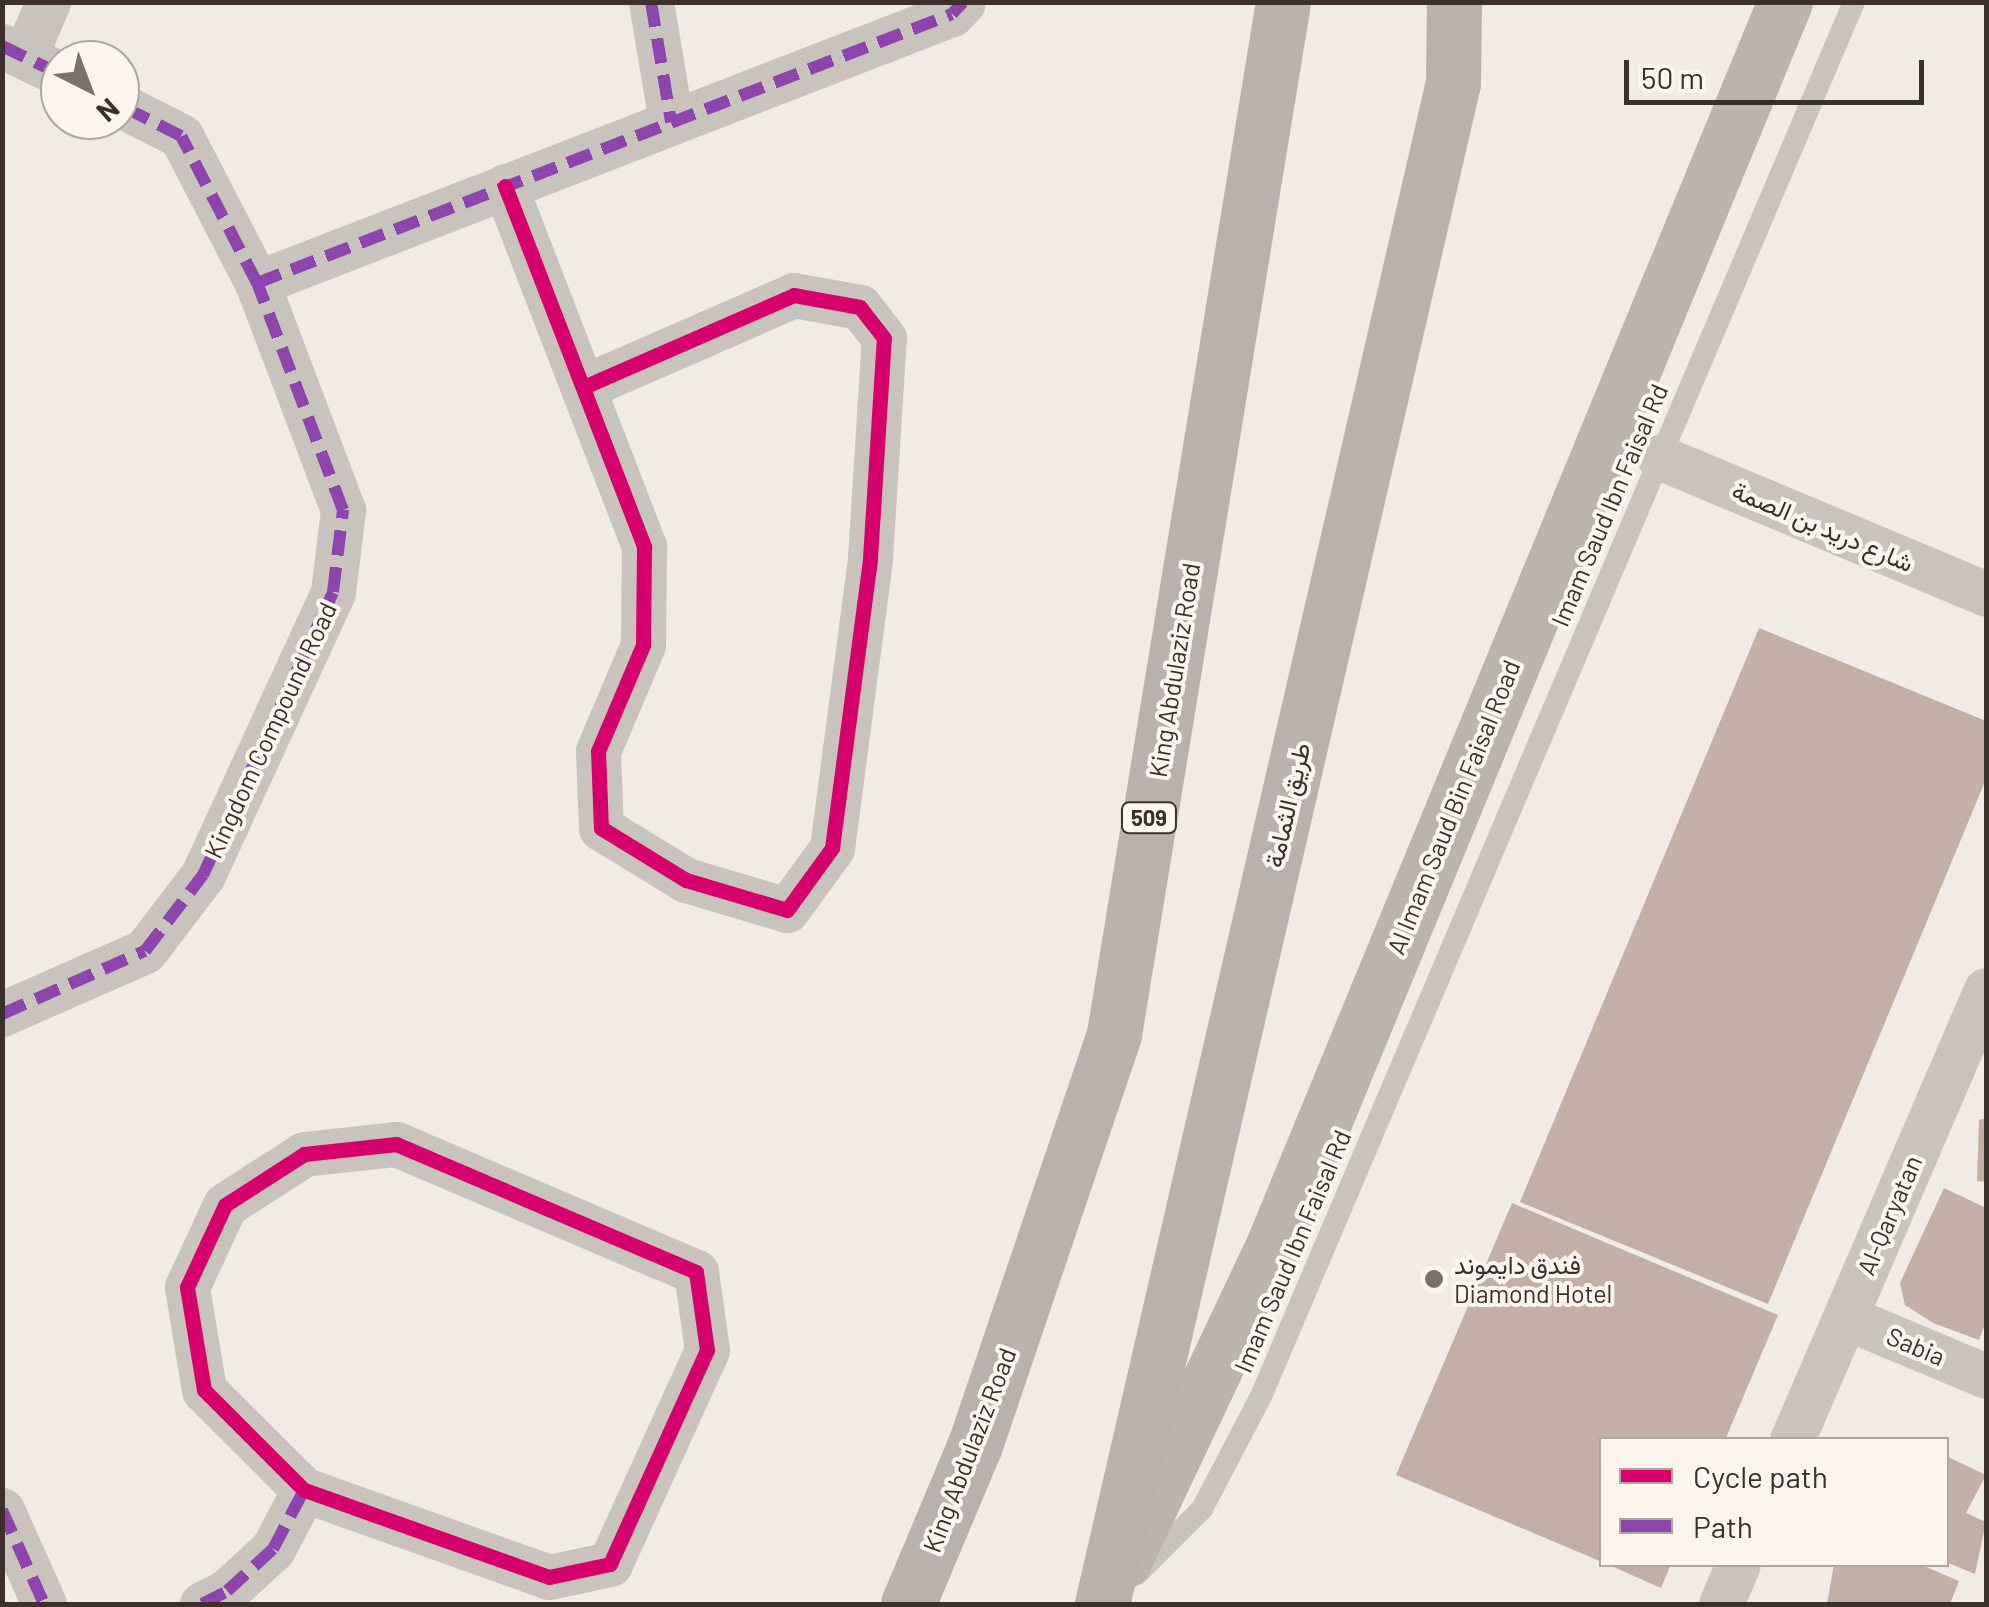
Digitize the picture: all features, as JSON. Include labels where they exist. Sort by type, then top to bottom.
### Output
[{"type":"main road","name":"King Abdulaziz Road","points":[[908,1604],[975,1445],[1114,1034],[1283,2]]},
{"type":"main road","name":"طريق الثمامة","points":[[1104,1604],[1453,84],[1454,2]]},
{"type":"main road","name":"Al Imam Saud Bin Faisal Road","points":[[1104,1604],[1275,1241],[1784,2]]},
{"type":"street","points":[[29,59],[48,2]]},
{"type":"street","points":[[651,2],[671,122]]},
{"type":"street","points":[[257,283],[952,14],[963,2]]},
{"type":"street","name":"Kingdom Compound Road","points":[[2,1014],[145,951],[203,875],[333,592],[344,510],[257,283],[181,136],[140,115]]},
{"type":"street","points":[[505,186],[644,547],[643,645],[598,751],[602,828],[686,880],[787,910],[832,848],[870,558],[884,338],[860,308],[794,295],[583,387]]},
{"type":"street","name":"شارع دريد بن الصمة","points":[[1659,457],[1986,594]]},
{"type":"street","name":"Al-Qaryatan","points":[[1793,1437],[1986,990]]},
{"type":"street","points":[[396,1144],[696,1272],[706,1350],[610,1564],[549,1577],[304,1490],[204,1390],[187,1287],[225,1205],[304,1154],[396,1144]]},
{"type":"street","name":"Sabia","points":[[1845,1317],[1986,1376]]},
{"type":"street","points":[[202,1604],[227,1590],[273,1549],[304,1490]]},
{"type":"street","points":[[2,1510],[44,1604]]},
{"type":"street","points":[[1720,1604],[1737,1567]]},
{"type":"lane","name":"Imam Saud Ibn Faisal Rd","points":[[1104,1604],[1202,1509],[1236,1449],[1854,2]]},
{"type":"building","points":[[1759,628],[1986,721],[1986,779],[1768,1304],[1520,1202]]},
{"type":"building","points":[[1986,1118],[1986,1182],[1977,1181],[1979,1120]]},
{"type":"building","points":[[1944,1188],[1986,1208],[1986,1322],[1979,1340],[1933,1323],[1905,1305],[1900,1283]]},
{"type":"building","points":[[1512,1203],[1778,1315],[1726,1437],[1599,1437],[1599,1561],[1396,1475]]},
{"type":"building","points":[[1949,1457],[1986,1475],[1966,1513],[1986,1522],[1975,1574],[1949,1563]]},
{"type":"building","points":[[1614,1567],[1670,1567],[1661,1588]]},
{"type":"building","points":[[1833,1567],[1926,1567],[1959,1581],[1950,1604],[1827,1604]]},
{"type":"marked path","points":[[651,2],[671,122]]},
{"type":"marked path","points":[[257,283],[952,14],[963,2]]},
{"type":"marked path","points":[[2,46],[40,64]]},
{"type":"marked path","points":[[2,1014],[145,951],[203,875],[333,592],[343,510],[257,283],[181,136],[140,115]]},
{"type":"marked path","points":[[202,1604],[227,1591],[273,1549],[304,1490]]},
{"type":"marked path","points":[[2,1510],[44,1604]]},
{"type":"cycle path","points":[[505,186],[644,547],[643,645],[598,751],[601,828],[686,880],[787,910],[832,848],[870,558],[884,338],[860,307],[794,295],[583,387]]},
{"type":"cycle path","points":[[396,1144],[696,1272],[707,1350],[610,1564],[549,1577],[304,1490],[204,1390],[187,1287],[225,1205],[304,1154],[396,1144]]},
{"type":"place","name":"فندق دايموند Diamond Hotel","points":[[1434,1279]]}]
